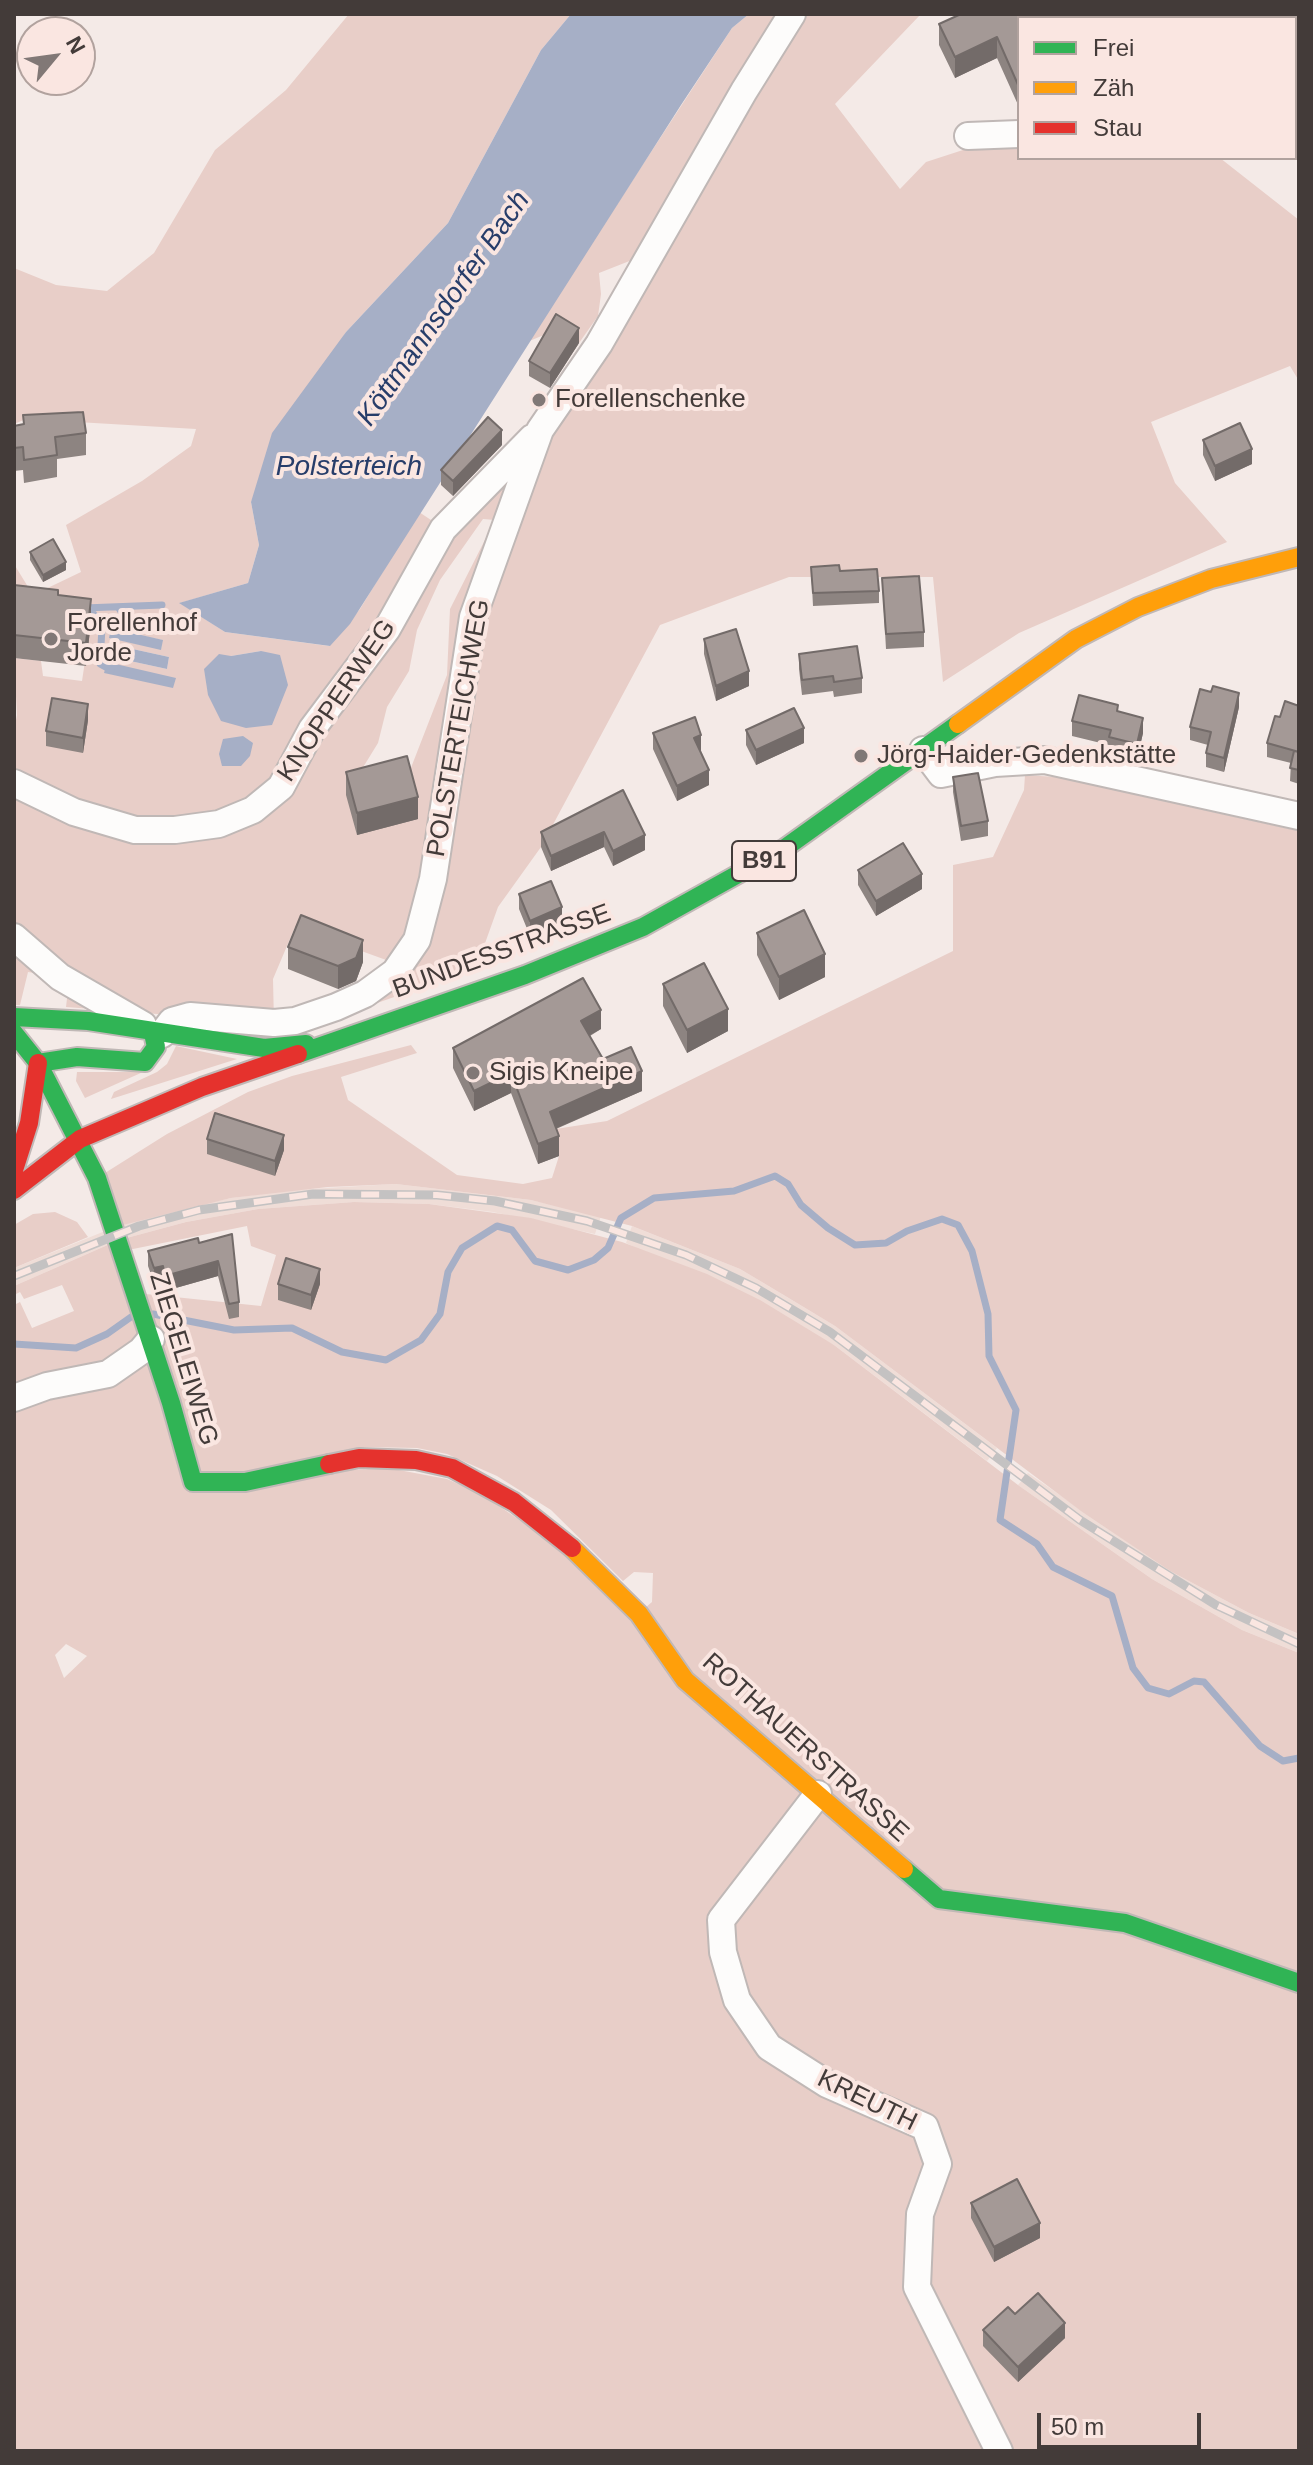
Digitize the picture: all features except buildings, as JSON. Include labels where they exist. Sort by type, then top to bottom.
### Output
[{"type":"main road","name":"BUNDESSTRASSE","points":[[14,1190],[80,1139],[202,1087],[525,975],[643,927],[785,848],[1076,639],[1129,612],[1211,579],[1299,557]]},
{"type":"main road","points":[[14,1017],[88,1021],[264,1048],[334,1040]]},
{"type":"main road","name":"ZIEGELEIWEG","points":[[14,1033],[38,1063],[80,1139],[151,1339],[193,1482]]},
{"type":"main road","points":[[14,1170],[29,1123],[38,1063],[77,1057],[145,1062],[156,1047],[157,1033]]},
{"type":"main road","name":"ROTHAUERSTRASSE","points":[[193,1482],[245,1482],[359,1458],[390,1458],[452,1468],[483,1482],[548,1526],[576,1551],[639,1614],[685,1680],[939,1899],[1125,1923],[1299,1983]]},
{"type":"street","name":"POLSTERTEICHWEG","points":[[157,1033],[172,1021],[190,1016],[274,1023],[295,1021],[336,1007],[365,994],[395,972],[417,940],[433,879],[473,617],[540,430],[599,344],[744,91],[792,14]]},
{"type":"street","points":[[968,136],[1017,134]]},
{"type":"street","name":"KNOPPERWEG","points":[[14,783],[74,812],[135,830],[175,830],[219,824],[253,810],[281,787],[312,729],[387,629],[443,529],[540,430]]},
{"type":"street","points":[[923,750],[941,774],[995,763],[1045,760],[1299,816]]},
{"type":"street","points":[[14,937],[60,977],[157,1033]]},
{"type":"street","points":[[14,1398],[47,1386],[108,1374],[141,1351],[151,1339]]},
{"type":"street","name":"KREUTH","points":[[818,1794],[721,1920],[723,1952],[737,2000],[769,2047],[827,2084],[925,2127],[938,2164],[920,2214],[917,2287],[999,2451]]},
{"type":"shaded area","points":[[349,14],[571,14],[541,50],[448,223],[346,332],[251,502],[259,545],[248,583],[180,603],[225,632],[329,646],[360,609],[419,512],[443,528],[497,475],[665,226],[632,260],[599,273],[601,294],[598,316],[579,343],[556,330],[527,342],[732,28],[749,14],[921,14],[835,104],[900,189],[926,162],[963,150],[1017,148],[1017,160],[1223,160],[1299,220],[1299,381],[1290,366],[1151,422],[1175,483],[1227,542],[1019,633],[943,682],[933,577],[789,577],[660,625],[541,847],[498,907],[479,960],[448,978],[363,1008],[400,965],[295,927],[273,979],[274,1023],[66,1007],[69,982],[60,977],[28,972],[20,1005],[14,1005],[14,730],[17,715],[14,658],[41,661],[43,676],[82,681],[91,621],[83,608],[14,598],[14,564],[33,595],[81,572],[66,525],[142,481],[191,446],[196,429],[26,419],[14,424],[14,268],[56,285],[107,291],[154,253],[215,150],[286,90]],"holes":[[[483,519],[495,520],[450,609],[447,675],[407,778],[346,795],[378,743],[387,707],[409,671],[417,630],[440,580]],[[111,629],[162,640],[161,649],[110,638]],[[110,644],[169,657],[167,669],[107,656]],[[261,651],[221,721],[231,656]]]},
{"type":"shaded area","points":[[1025,775],[1056,777],[1299,831],[1299,1634],[1249,1613],[1170,1571],[1081,1511],[835,1326],[740,1269],[632,1226],[531,1200],[396,1184],[328,1187],[231,1198],[115,1227],[97,1178],[167,1134],[248,1092],[292,1076],[411,1045],[417,1053],[341,1077],[348,1100],[457,1175],[523,1184],[552,1178],[559,1156],[549,1130],[607,1121],[953,951],[953,865],[993,857],[1024,790]]},
{"type":"shaded area","points":[[176,1046],[237,1059],[111,1099],[114,1092],[157,1072],[167,1064]]},
{"type":"shaded area","points":[[77,1072],[143,1072],[85,1098],[76,1081]]},
{"type":"shaded area","points":[[396,1184],[531,1200],[601,1216],[595,1234],[493,1212],[429,1204],[354,1202],[258,1209],[186,1222],[119,1240],[14,1286],[14,1268],[115,1227],[161,1213],[231,1198],[291,1190]]},
{"type":"shaded area","points":[[354,1202],[429,1204],[531,1218],[622,1242],[707,1274],[760,1300],[834,1345],[1018,1485],[1152,1579],[1242,1630],[1299,1653],[1299,2451],[14,2451],[14,1305],[20,1302],[32,1328],[74,1311],[62,1285],[24,1299],[20,1292],[14,1295],[14,1286],[119,1240],[186,1222],[258,1209]],"holes":[[[247,1226],[251,1246],[276,1255],[261,1306],[136,1293],[123,1251]],[[365,1447],[417,1448],[447,1454],[497,1476],[551,1510],[623,1581],[634,1572],[653,1573],[652,1602],[638,1614],[528,1526],[483,1495],[447,1479],[388,1468],[281,1474],[287,1465]],[[66,1644],[87,1656],[64,1678],[55,1655]],[[705,1697],[785,1758],[852,1825]]]},
{"type":"shaded area","points":[[55,1212],[77,1222],[88,1237],[14,1268],[14,1225],[33,1214]]},
{"type":"shaded area","points":[[632,1226],[740,1269],[835,1326],[997,1448],[987,1461],[834,1345],[626,1243]]},
{"type":"shaded area","points":[[1028,1473],[1170,1571],[1249,1613],[1299,1634],[1299,1653],[1242,1630],[1152,1579],[1018,1485]]},
{"type":"water","name":"Polsterteich","points":[[571,14],[749,14],[732,28],[681,105],[350,624],[330,646],[225,632],[179,603],[248,583],[259,545],[251,502],[272,433],[346,332],[448,223],[541,50]]},
{"type":"water","points":[[111,628],[163,640],[161,650],[109,638]]},
{"type":"water","points":[[110,644],[169,657],[167,669],[107,656]]},
{"type":"water","points":[[261,651],[280,655],[288,685],[272,725],[246,728],[221,721],[208,695],[204,669],[219,654],[231,656]]},
{"type":"water","points":[[107,662],[176,678],[173,688],[104,673]]},
{"type":"water","points":[[243,736],[253,743],[250,756],[241,766],[222,766],[219,754],[223,739]]},
{"type":"waterway","name":"Köttmannsdorfer Bach","points":[[84,608],[162,605]]},
{"type":"waterway","points":[[89,607],[102,627],[100,664],[111,670]]},
{"type":"waterway","points":[[118,607],[127,620],[136,622]]},
{"type":"waterway","points":[[153,1314],[234,1330],[292,1328],[342,1352],[386,1360],[421,1340],[440,1314],[448,1272],[462,1248],[497,1226],[512,1230],[535,1261],[568,1270],[594,1260],[608,1248],[621,1218],[654,1198],[734,1191],[775,1176],[788,1184],[801,1205],[828,1228],[855,1245],[886,1243],[907,1231],[942,1219],[958,1225],[972,1251],[988,1314],[989,1356],[1016,1410],[1000,1520],[1037,1544],[1053,1567],[1112,1596],[1133,1668],[1148,1688],[1169,1694],[1194,1681],[1204,1682],[1260,1746],[1283,1761],[1299,1758]]},
{"type":"waterway","points":[[14,1344],[76,1348],[107,1334],[131,1317]]},
{"type":"railway","points":[[14,1276],[139,1226],[199,1210],[313,1194],[437,1195],[495,1201],[587,1221],[686,1255],[756,1288],[830,1332],[1080,1520],[1216,1605],[1299,1644]]},
{"type":"traffic: fast","points":[[298,1054],[525,975],[643,927],[785,848],[958,724]]},
{"type":"traffic: fast","points":[[14,1017],[88,1021],[264,1048],[306,1044]]},
{"type":"traffic: fast","points":[[14,1033],[38,1063],[97,1178],[171,1403],[193,1482],[245,1482],[329,1464]]},
{"type":"traffic: fast","points":[[38,1063],[77,1057],[145,1062],[156,1047],[153,1033]]},
{"type":"traffic: fast","points":[[904,1869],[939,1899],[1125,1923],[1299,1983]]},
{"type":"traffic: slow","points":[[958,724],[1076,639],[1138,607],[1211,579],[1299,557]]},
{"type":"traffic: slow","points":[[572,1548],[639,1614],[685,1680],[904,1869]]},
{"type":"traffic: jam","points":[[14,1190],[80,1139],[202,1087],[298,1054]]},
{"type":"traffic: jam","points":[[14,1170],[29,1123],[38,1063]]},
{"type":"traffic: jam","points":[[329,1464],[359,1458],[416,1460],[452,1468],[514,1502],[572,1548]]},
{"type":"place","name":"Forellenschenke","points":[[539,400]]},
{"type":"place","name":"Forellenhof Jorde","points":[[51,639]]},
{"type":"place","name":"Jörg-Haider-Gedenkstätte","points":[[861,756]]},
{"type":"place","name":"Sigis Kneipe","points":[[473,1073]]}]
